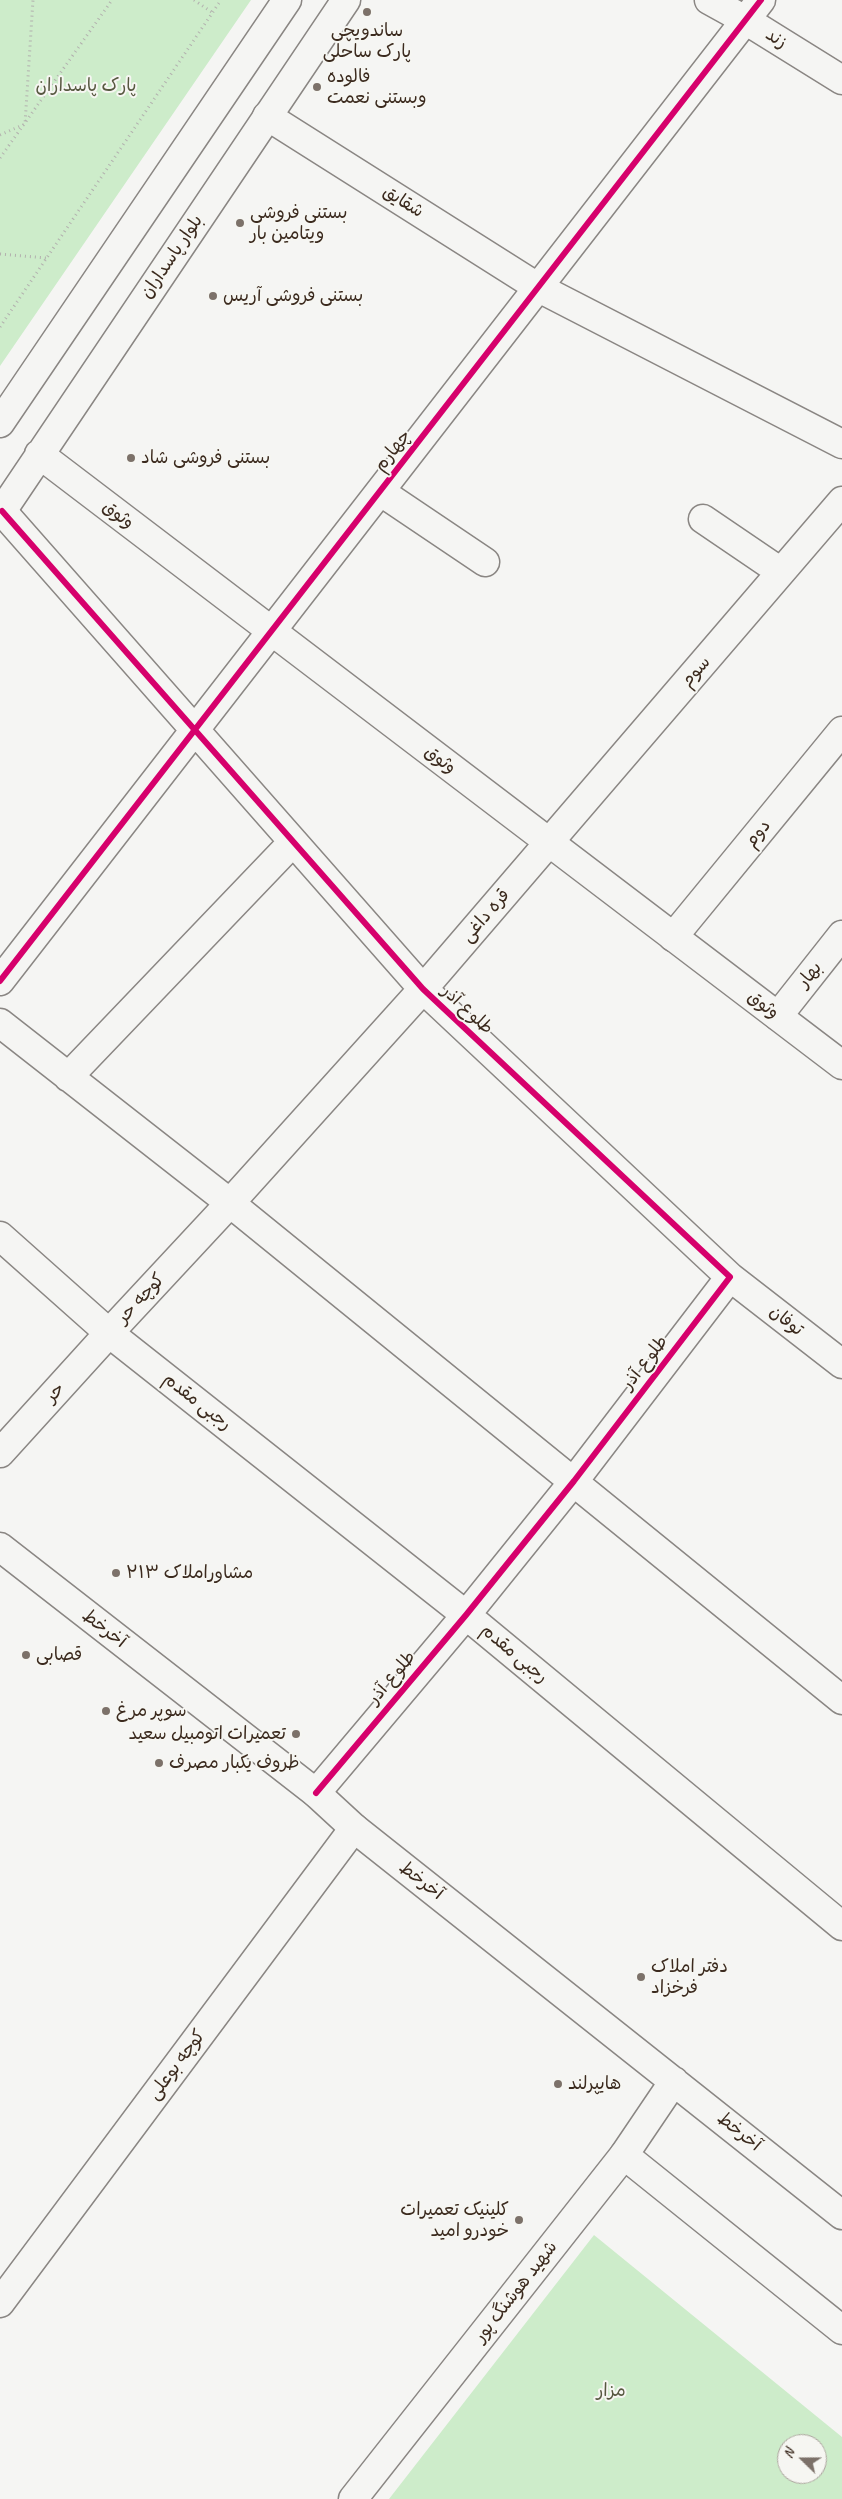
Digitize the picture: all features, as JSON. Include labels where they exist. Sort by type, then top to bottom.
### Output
[{"type":"street","points":[[0,423],[287,0]]},
{"type":"street","name":"بلوار پاسداران","points":[[1,512],[346,0]]},
{"type":"street","name":"زند","points":[[708,0],[754,10],[842,80]]},
{"type":"street","name":"چهارم","points":[[0,980],[754,10]]},
{"type":"street","name":"شقایق","points":[[267,116],[539,288],[842,444]]},
{"type":"street","name":"وثوق","points":[[39,454],[842,1065]]},
{"type":"street","points":[[381,492],[484,562]]},
{"type":"street","name":"سوم","points":[[550,843],[842,501]]},
{"type":"street","name":"طلوع آذر","points":[[1,512],[422,989],[730,1278],[574,1481],[466,1614],[316,1793]]},
{"type":"street","points":[[703,519],[781,572]]},
{"type":"street","name":"دوم","points":[[673,937],[842,731]]},
{"type":"street","points":[[68,1077],[293,842]]},
{"type":"street","name":"قره داغی","points":[[230,1203],[550,843]]},
{"type":"street","name":"بهار","points":[[778,1016],[842,935]]},
{"type":"street","points":[[0,1023],[230,1203],[842,1700]]},
{"type":"street","name":"کوچه حر","points":[[0,1236],[109,1333],[230,1203]]},
{"type":"street","name":"توفان","points":[[730,1278],[837,1352]]},
{"type":"street","name":"حر","points":[[0,1453],[109,1333]]},
{"type":"street","name":"رجبی مقدم","points":[[109,1333],[466,1614],[842,1926]]},
{"type":"street","name":"آخرخط","points":[[2,1554],[316,1793],[354,1828],[842,2215]]},
{"type":"street","name":"کوچه بوعلی","points":[[0,2303],[354,1828]]},
{"type":"street","name":"شهید هوشنگ پور","points":[[353,2499],[624,2156],[674,2081]]},
{"type":"street","points":[[624,2156],[842,2330]]},
{"type":"path","points":[[25,124],[33,0]]},
{"type":"path","points":[[0,158],[112,0]]},
{"type":"path","points":[[194,0],[213,13]]},
{"type":"path","points":[[0,327],[221,0]]},
{"type":"path","points":[[0,136],[25,124]]},
{"type":"path","points":[[0,254],[46,258]]},
{"type":"green space","name":"پارک پاسداران","points":[[0,0],[251,0],[0,366]]},
{"type":"green space","name":"مزار","points":[[594,2235],[842,2437],[842,2499],[389,2499]]},
{"type":"cycle path","points":[[0,981],[761,0]]},
{"type":"cycle path","points":[[2,511],[423,989],[730,1277],[574,1481],[466,1615],[316,1793]]},
{"type":"place","name":"ساندویچی پارک ساحلی","points":[[367,12]]},
{"type":"place","name":"فالوده وبستنی نعمت","points":[[317,87]]},
{"type":"place","name":"بستنی فروشی ویتامین بار","points":[[240,223]]},
{"type":"place","name":"بستنی فروشی آریس","points":[[213,296]]},
{"type":"place","name":"بستنی فروشی شاد","points":[[131,458]]},
{"type":"place","name":"مشاوراملاک ۲۱۳","points":[[116,1573]]},
{"type":"place","name":"قصابی","points":[[26,1655]]},
{"type":"place","name":"سوپر مرغ","points":[[106,1711]]},
{"type":"place","name":"تعمیرات اتومبیل سعید","points":[[296,1734]]},
{"type":"place","name":"ظروف یکبار مصرف","points":[[159,1763]]},
{"type":"place","name":"دفتر املاک فرخزاد","points":[[641,1977]]},
{"type":"place","name":"هایپرلند","points":[[558,2084]]},
{"type":"place","name":"کلینیک تعمیرات خودرو امید","points":[[519,2220]]}]
